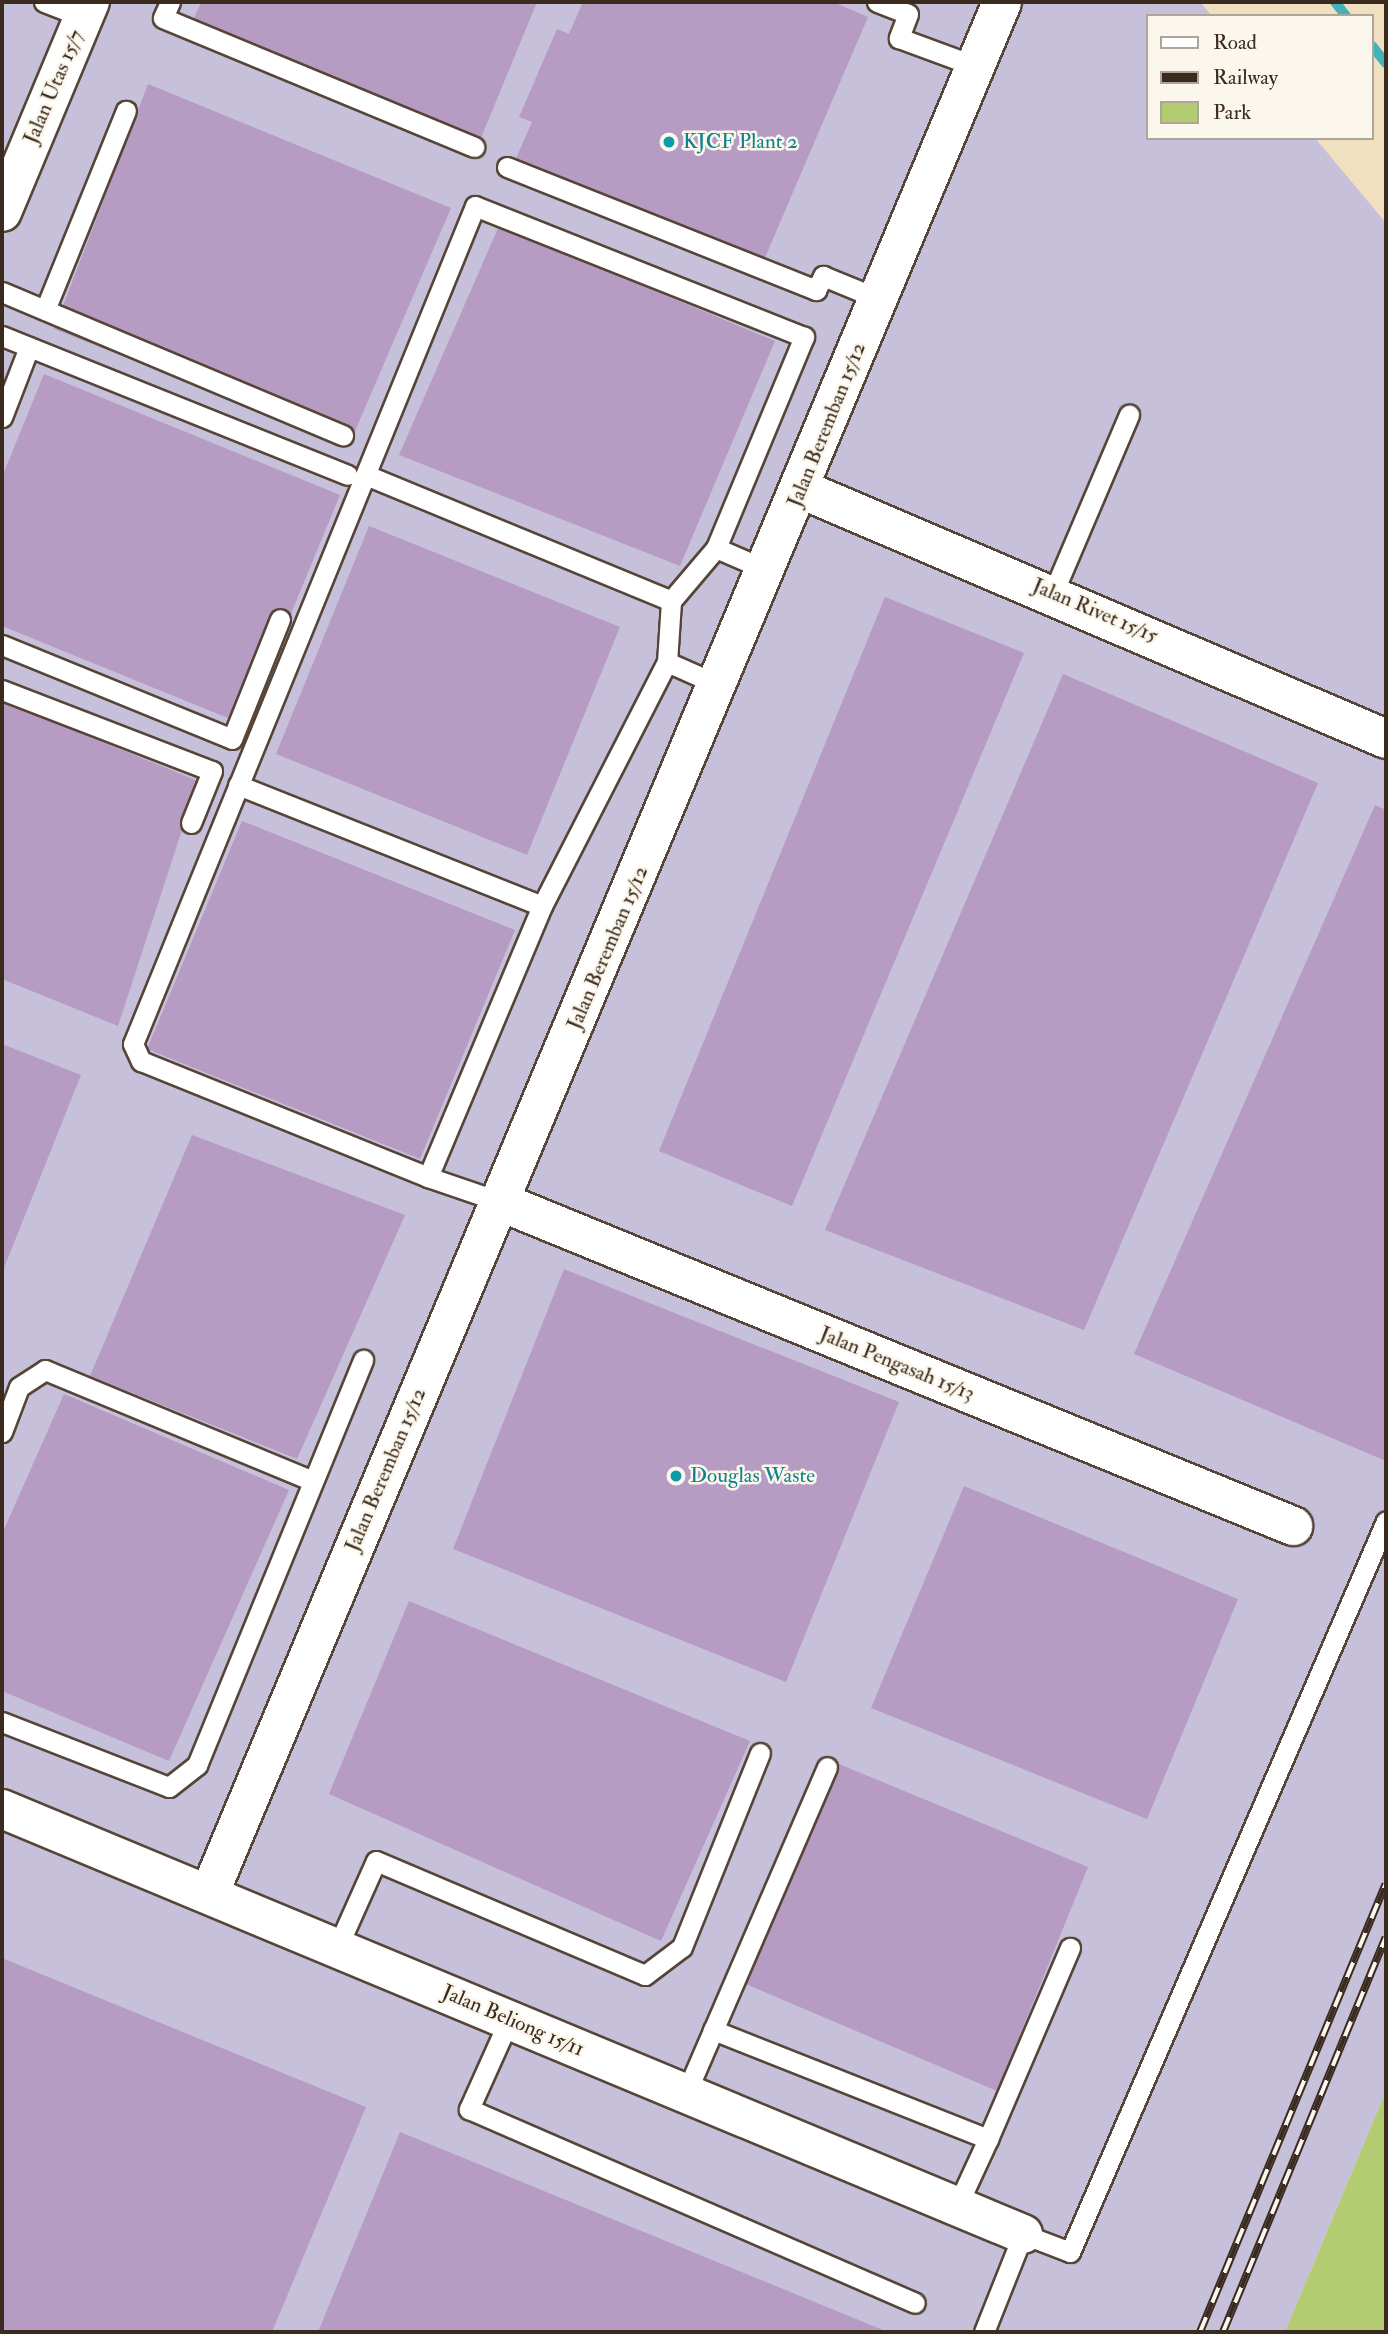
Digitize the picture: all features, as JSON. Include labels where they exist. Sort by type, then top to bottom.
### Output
[{"type":"street","name":"Jalan Beremban 15/12","points":[[210,1892],[719,685],[1002,2]]},
{"type":"street","name":"Jalan Utas 15/7","points":[[2,211],[86,9]]},
{"type":"street","name":"Jalan Rivet 15/15","points":[[801,489],[1053,593],[1386,738]]},
{"type":"street","name":"Jalan Pengasah 15/13","points":[[501,1202],[1293,1525]]},
{"type":"street","name":"Jalan Beliong 15/11","points":[[2,1809],[210,1892],[337,1948],[1023,2234]]},
{"type":"lane","points":[[44,2],[86,9]]},
{"type":"lane","points":[[170,2],[163,18],[474,147]]},
{"type":"lane","points":[[877,2],[908,14],[900,38],[975,66]]},
{"type":"lane","points":[[45,310],[126,111]]},
{"type":"lane","points":[[507,167],[816,290],[823,276],[879,299]]},
{"type":"lane","points":[[428,1177],[542,906],[667,662],[671,601],[716,548],[804,337],[475,206],[356,475],[238,785],[133,1044],[141,1060],[428,1177],[501,1202]]},
{"type":"lane","points":[[2,292],[343,435]]},
{"type":"lane","points":[[2,336],[671,601]]},
{"type":"lane","points":[[2,417],[29,346]]},
{"type":"lane","points":[[1053,593],[1129,415]]},
{"type":"lane","points":[[716,548],[767,570]]},
{"type":"lane","points":[[2,645],[232,739],[280,619]]},
{"type":"lane","points":[[667,662],[719,685]]},
{"type":"lane","points":[[2,690],[212,771],[191,823]]},
{"type":"lane","points":[[238,785],[542,906]]},
{"type":"lane","points":[[2,1723],[169,1787],[197,1765],[363,1360]]},
{"type":"lane","points":[[2,1432],[19,1387],[45,1370],[313,1481]]},
{"type":"lane","points":[[984,2332],[1023,2234],[1070,2252],[1386,1521]]},
{"type":"lane","points":[[337,1948],[376,1861],[645,1975],[682,1947],[760,1753]]},
{"type":"lane","points":[[686,2093],[827,1767]]},
{"type":"lane","points":[[957,2206],[1070,1948]]},
{"type":"lane","points":[[509,2020],[470,2109],[915,2303]]},
{"type":"lane","points":[[713,2030],[988,2139]]},
{"type":"shaded area","points":[[2,2],[1200,2],[1210,14],[1146,14],[1146,140],[1317,140],[1386,223],[1386,2091],[1285,2332],[2,2332]]},
{"type":"green space","points":[[1386,2091],[1386,2332],[1285,2332]]},
{"type":"building","points":[[201,2],[537,2],[481,138],[193,21]]},
{"type":"building","name":"KJCF Plant 2","points":[[583,2],[833,2],[868,17],[761,267],[514,163],[532,122],[519,117],[557,29],[569,34]]},
{"type":"building","points":[[148,84],[451,208],[349,445],[54,329]]},
{"type":"building","points":[[499,226],[775,341],[680,566],[399,455]]},
{"type":"building","points":[[44,374],[340,495],[245,725],[2,626],[2,477]]},
{"type":"building","points":[[369,526],[620,627],[527,855],[276,754]]},
{"type":"building","points":[[885,597],[1024,653],[792,1206],[659,1151]]},
{"type":"building","points":[[1063,674],[1318,783],[1084,1330],[825,1230]]},
{"type":"building","points":[[2,701],[198,781],[118,1026],[2,979]]},
{"type":"building","points":[[1375,805],[1386,810],[1386,1461],[1134,1354]]},
{"type":"building","points":[[242,821],[515,930],[420,1159],[147,1049]]},
{"type":"building","points":[[2,1044],[81,1075],[2,1273]]},
{"type":"building","points":[[192,1135],[405,1215],[297,1459],[90,1376]]},
{"type":"building","name":"Douglas Waste","points":[[564,1269],[899,1402],[786,1682],[453,1549]]},
{"type":"building","points":[[64,1394],[289,1490],[169,1761],[2,1691],[2,1534]]},
{"type":"building","points":[[964,1486],[1238,1599],[1147,1819],[871,1708]]},
{"type":"building","points":[[409,1601],[750,1741],[661,1941],[329,1794]]},
{"type":"building","points":[[839,1764],[1088,1867],[997,2091],[741,1982]]},
{"type":"building","points":[[2,1958],[366,2107],[272,2332],[2,2332]]},
{"type":"building","points":[[400,2132],[888,2332],[318,2332]]},
{"type":"waterway","points":[[1335,2],[1344,14]]},
{"type":"waterway","points":[[1374,48],[1386,63]]},
{"type":"railway","points":[[1200,2332],[1386,1884]]},
{"type":"railway","points":[[1223,2332],[1386,1937]]},
{"type":"place","name":"KJCF Plant 2","points":[[669,142]]},
{"type":"place","name":"Douglas Waste","points":[[676,1476]]}]
